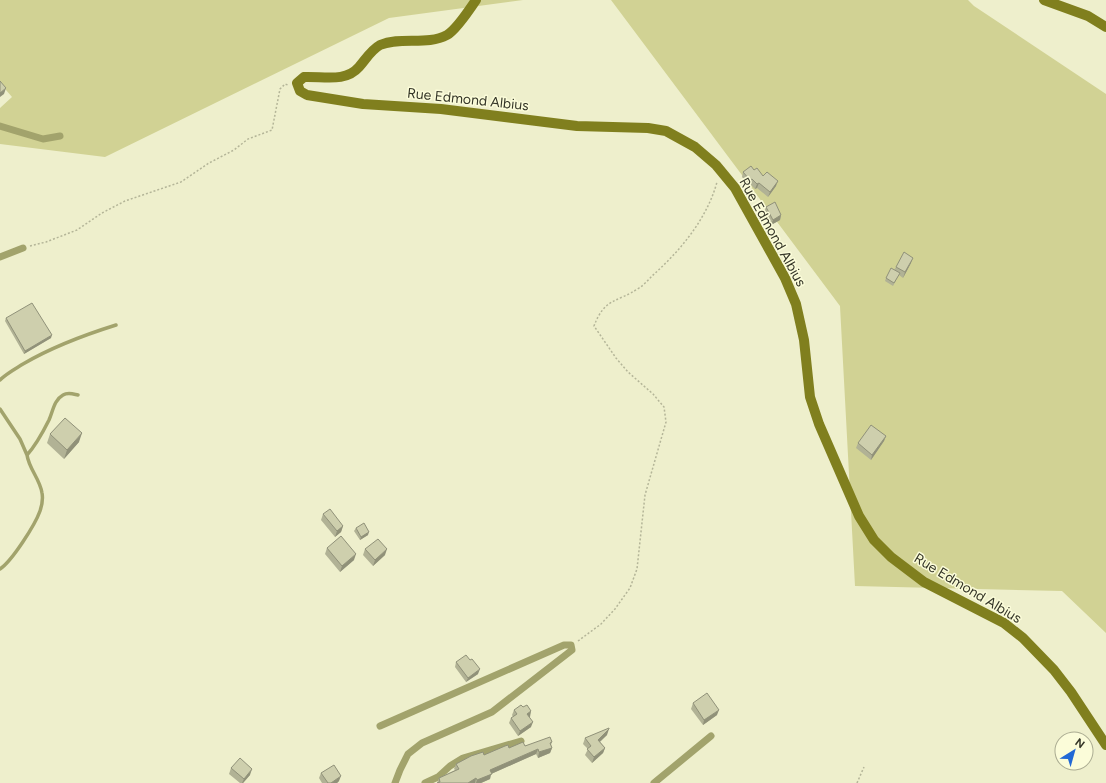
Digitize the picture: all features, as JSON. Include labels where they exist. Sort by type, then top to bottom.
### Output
[{"type":"main road","points":[[297,83],[304,77],[326,78],[347,76],[359,68],[374,48],[382,44],[399,41],[434,40],[448,35],[476,0]]},
{"type":"main road","points":[[1044,0],[1088,16],[1106,27]]},
{"type":"main road","name":"Rue Edmond Albius","points":[[297,83],[300,91],[307,95],[363,104],[448,109],[577,126],[648,128],[666,131],[695,147],[716,165],[735,188],[785,278],[796,304],[804,340],[810,397],[819,424],[859,516],[874,540],[891,557],[924,582],[1004,623],[1023,638],[1054,670],[1071,692],[1106,745]]},
{"type":"street","points":[[0,126],[43,139],[60,136]]},
{"type":"street","points":[[0,258],[23,248]]},
{"type":"street","points":[[380,726],[564,645],[572,648]]},
{"type":"street","points":[[395,783],[408,754],[422,743],[492,712],[572,648]]},
{"type":"street","points":[[654,783],[711,736]]},
{"type":"street","points":[[425,783],[438,777],[450,766],[463,758],[521,741]]},
{"type":"lane","points":[[0,380],[13,370],[49,350],[95,331],[116,325]]},
{"type":"lane","points":[[28,455],[33,449],[62,395],[67,393],[78,395]]},
{"type":"lane","points":[[0,409],[20,439],[28,455],[30,468],[42,492],[40,511],[33,526],[9,562],[0,569]]},
{"type":"path","points":[[23,248],[46,242],[77,230],[102,213],[125,201],[181,182],[209,162],[234,150],[248,139],[272,130],[280,89],[285,84],[291,85],[297,83]]},
{"type":"path","points":[[572,648],[601,624],[615,609],[630,588],[637,569],[645,495],[666,422],[664,407],[653,394],[628,372],[616,358],[594,326],[598,314],[606,305],[639,288],[678,250],[696,227],[714,194],[717,182],[716,165]]},
{"type":"path","points":[[857,783],[864,767]]},
{"type":"green space","points":[[0,0],[523,0],[389,18],[105,157],[0,144],[0,108],[12,97],[0,83]]},
{"type":"green space","points":[[611,0],[968,0],[974,6],[1106,94],[1106,633],[1062,591],[855,586],[840,306]]},
{"type":"building","points":[[0,81],[6,88],[0,93]]},
{"type":"building","points":[[751,166],[754,170],[757,168],[763,176],[767,172],[778,181],[770,192],[759,183],[757,184],[752,179],[750,180],[743,172]]},
{"type":"building","points":[[775,202],[781,215],[773,220],[766,207]]},
{"type":"building","points":[[904,252],[913,258],[905,272],[896,267]]},
{"type":"building","points":[[891,268],[900,273],[894,283],[886,278]]},
{"type":"building","points":[[32,303],[52,335],[25,351],[6,318]]},
{"type":"building","points":[[65,418],[82,433],[67,450],[50,434]]},
{"type":"building","points":[[871,425],[886,436],[872,455],[858,443]]},
{"type":"building","points":[[330,509],[343,526],[337,531],[323,514]]},
{"type":"building","points":[[364,523],[369,532],[361,537],[356,528]]},
{"type":"building","points":[[341,536],[356,554],[342,566],[327,548]]},
{"type":"building","points":[[378,539],[387,549],[375,560],[365,549]]},
{"type":"building","points":[[466,655],[470,660],[472,659],[480,669],[468,678],[456,662]]},
{"type":"building","points":[[707,693],[719,710],[704,720],[693,703]]},
{"type":"building","points":[[521,705],[523,707],[527,705],[531,711],[527,714],[533,722],[520,731],[511,718],[517,714],[514,710]]},
{"type":"building","points":[[609,728],[598,740],[605,748],[594,757],[587,749],[591,746],[585,738]]},
{"type":"building","points":[[550,737],[552,748],[539,752],[538,749],[490,770],[492,774],[477,780],[476,778],[468,783],[437,783],[440,782],[439,778],[459,769],[456,764],[471,756],[483,752],[484,755],[508,745],[509,748],[523,742],[525,746]]},
{"type":"building","points":[[240,758],[252,769],[244,779],[231,768]]},
{"type":"building","points":[[334,765],[341,776],[331,783],[328,783],[321,773]]}]
